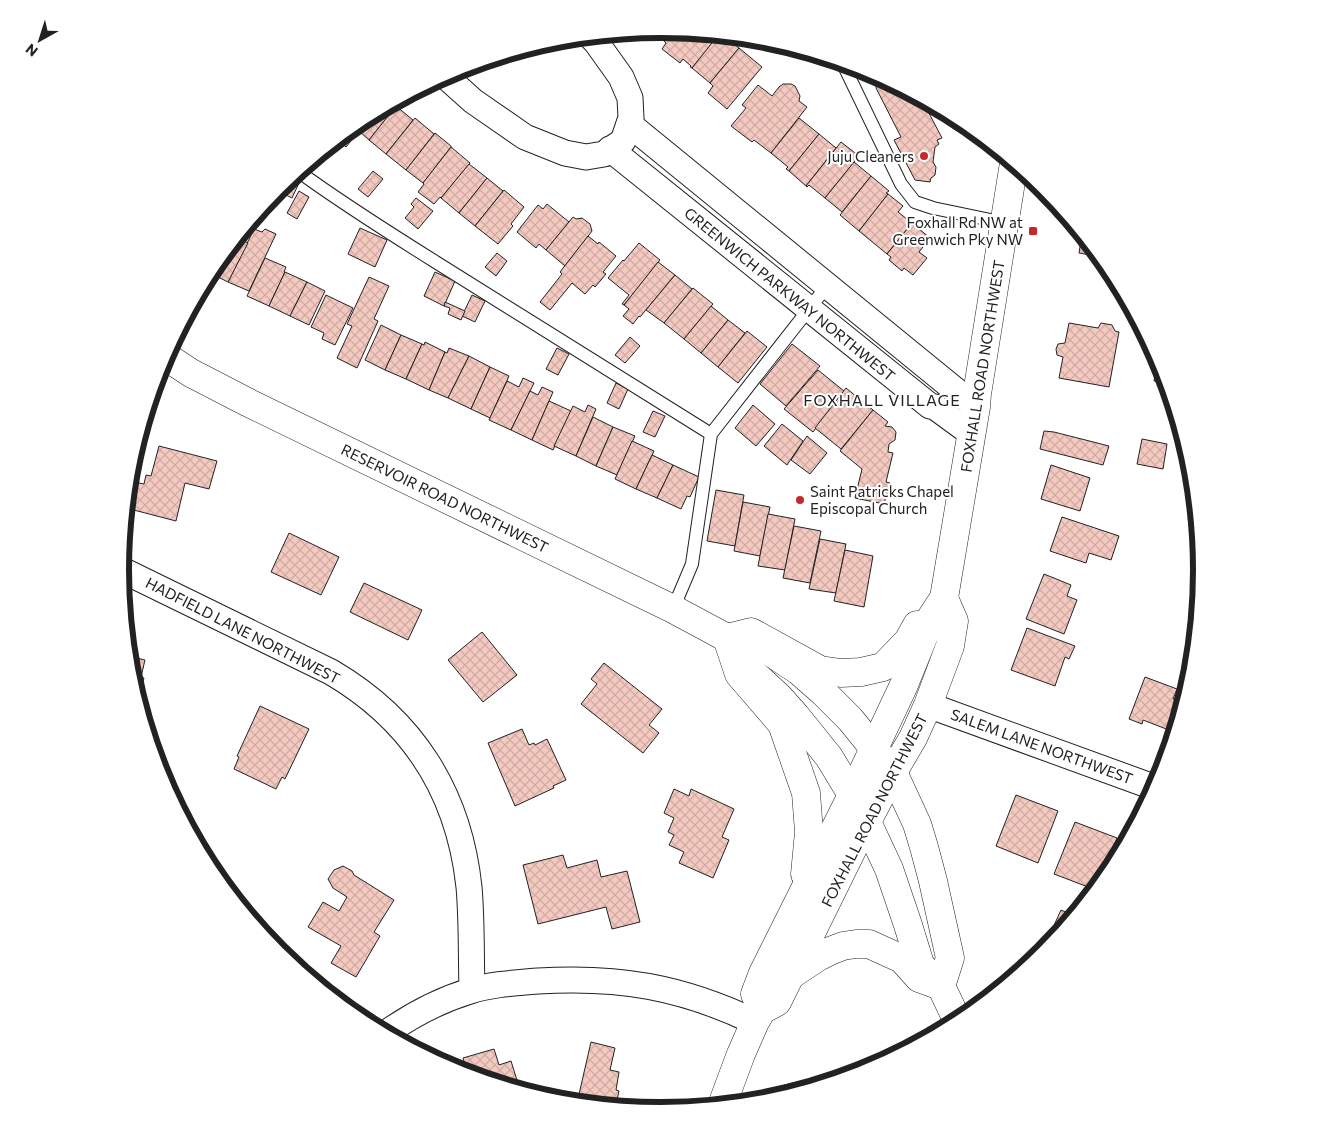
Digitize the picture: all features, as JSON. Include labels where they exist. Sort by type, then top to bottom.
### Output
[{"type":"main road","name":"FOXHALL ROAD NORTHWEST","points":[[759,1016],[755,994],[763,973],[852,795],[903,687],[931,618],[944,598],[972,434],[1013,170]]},
{"type":"main road","name":"RESERVOIR ROAD NORTHWEST","points":[[172,360],[258,407],[673,609],[727,638],[763,647],[799,671],[850,719],[893,772],[917,824],[933,881],[950,958],[941,986]]},
{"type":"main road","name":"FOXHALL ROAD NORTHWEST","points":[[724,1099],[741,1054],[759,1016],[777,1002],[852,850],[913,738],[928,705],[950,646],[954,621],[944,598]]},
{"type":"main road","points":[[803,891],[809,832],[806,793],[782,724],[740,674],[727,638],[751,632],[820,670],[841,673],[861,672],[883,667],[908,641],[923,616],[944,598]]},
{"type":"main road","name":"RESERVOIR ROAD NORTHWEST","points":[[727,638],[754,674],[779,697],[829,757],[852,795],[889,869],[920,964],[941,986],[954,1015]]},
{"type":"main road","points":[[790,976],[830,951],[843,946],[869,944],[902,958],[919,978],[941,986]]},
{"type":"street","points":[[451,81],[473,101],[525,138],[565,153],[586,157],[604,154],[623,141],[631,118],[630,98],[621,77],[596,42]]},
{"type":"street","name":"GREENWICH PARKWAY NORTHWEST","points":[[629,124],[976,407]]},
{"type":"street","name":"GREENWICH PARKWAY NORTHWEST","points":[[610,149],[930,406],[935,407],[972,434]]},
{"type":"street","name":"HADFIELD LANE NORTHWEST","points":[[129,573],[331,672],[376,703],[410,738],[438,780],[450,806],[462,846],[469,888],[472,990]]},
{"type":"street","name":"SALEM LANE NORTHWEST","points":[[928,705],[1148,785]]},
{"type":"street","points":[[392,1029],[423,1010],[472,990],[511,983],[570,979],[624,982],[659,988],[694,997],[728,1009],[759,1016]]},
{"type":"lane","points":[[846,71],[901,184],[915,202],[933,208],[1005,223]]},
{"type":"lane","points":[[304,176],[326,192],[428,257],[710,434]]},
{"type":"lane","points":[[673,609],[692,564],[710,434],[827,286]]},
{"type":"building","points":[[662,39],[714,41],[692,68],[683,59],[680,63],[662,49],[666,43]]},
{"type":"building","points":[[714,41],[732,42],[739,48],[710,83],[692,68]]},
{"type":"building","points":[[739,48],[762,67],[727,109],[708,93],[713,86],[710,83]]},
{"type":"building","points":[[876,83],[926,108],[942,138],[937,140],[939,144],[935,147],[933,162],[936,167],[935,175],[931,178],[930,182],[915,180],[894,140],[901,137],[876,88]]},
{"type":"building","points":[[783,84],[795,86],[800,96],[799,101],[807,107],[771,153],[754,140],[752,142],[731,126],[746,108],[742,105],[758,85],[772,96]]},
{"type":"building","points":[[398,107],[413,120],[386,154],[369,140],[392,111]]},
{"type":"building","points":[[392,111],[369,140],[360,132]]},
{"type":"building","points":[[415,118],[434,134],[406,170],[386,154]]},
{"type":"building","points":[[799,118],[819,134],[789,171],[786,169],[788,167],[771,153]]},
{"type":"building","points":[[435,133],[451,147],[423,183],[406,170]]},
{"type":"building","points":[[357,134],[346,147],[343,144]]},
{"type":"building","points":[[819,134],[836,148],[806,186],[789,171]]},
{"type":"building","points":[[841,142],[859,156],[825,198],[809,185],[806,186]]},
{"type":"building","points":[[451,147],[470,163],[434,204],[418,192]]},
{"type":"building","points":[[854,162],[871,176],[842,212],[825,198]]},
{"type":"building","points":[[469,164],[487,178],[459,213],[441,198]]},
{"type":"building","points":[[373,171],[383,179],[368,197],[358,189]]},
{"type":"building","points":[[871,176],[889,191],[859,231],[840,215]]},
{"type":"building","points":[[487,178],[503,191],[475,226],[459,213]]},
{"type":"building","points":[[297,182],[299,183],[292,198],[284,194]]},
{"type":"building","points":[[504,190],[524,207],[511,224],[513,226],[498,244],[475,226]]},
{"type":"building","points":[[299,191],[309,197],[297,219],[287,213]]},
{"type":"building","points":[[888,194],[903,206],[898,212],[912,223],[887,254],[859,231]]},
{"type":"building","points":[[416,198],[433,211],[418,229],[405,218],[414,207],[411,204]]},
{"type":"building","points":[[547,204],[569,222],[546,250],[539,244],[536,248],[517,232],[538,205],[543,209]]},
{"type":"building","points":[[573,217],[576,219],[582,218],[590,224],[592,231],[565,266],[546,250]]},
{"type":"building","points":[[912,223],[930,238],[919,252],[927,258],[913,275],[904,268],[902,271],[889,260],[891,257],[887,254]]},
{"type":"building","points":[[360,228],[387,240],[375,267],[348,254]]},
{"type":"building","points":[[254,229],[262,232],[265,229],[276,234],[249,291],[228,282]]},
{"type":"building","points":[[588,236],[598,244],[599,242],[616,256],[603,272],[606,274],[595,287],[593,285],[585,294],[572,283],[550,310],[540,302]]},
{"type":"building","points":[[243,241],[248,243],[228,282],[217,277]]},
{"type":"building","points":[[1081,242],[1090,255],[1079,253]]},
{"type":"building","points":[[639,243],[660,260],[624,305],[622,304],[629,295],[608,278]]},
{"type":"building","points":[[497,253],[507,261],[496,276],[485,267]]},
{"type":"building","points":[[265,258],[286,267],[269,306],[247,296]]},
{"type":"building","points":[[658,262],[675,275],[633,324],[623,316],[629,309],[624,305]]},
{"type":"building","points":[[285,272],[307,282],[290,316],[269,306]]},
{"type":"building","points":[[435,272],[455,281],[444,306],[424,296]]},
{"type":"building","points":[[675,275],[692,289],[664,323],[646,310]]},
{"type":"building","points":[[369,277],[389,286],[374,319],[378,321],[357,368],[337,358],[352,326],[347,324]]},
{"type":"building","points":[[307,282],[325,291],[309,325],[290,316]]},
{"type":"building","points":[[693,288],[713,304],[684,339],[664,323]]},
{"type":"building","points":[[326,295],[353,308],[335,345],[322,339],[324,333],[311,327]]},
{"type":"building","points":[[472,295],[485,301],[475,322],[462,316]]},
{"type":"building","points":[[445,302],[465,311],[461,320],[448,314],[450,308],[444,306]]},
{"type":"building","points":[[711,306],[728,320],[701,353],[684,339]]},
{"type":"building","points":[[728,320],[745,333],[718,367],[701,353]]},
{"type":"building","points":[[1069,323],[1098,328],[1101,323],[1112,325],[1115,331],[1119,332],[1109,387],[1059,378],[1063,357],[1057,355],[1056,349],[1058,344],[1065,343]]},
{"type":"building","points":[[381,325],[401,335],[385,370],[365,360]]},
{"type":"building","points":[[747,331],[767,347],[738,383],[718,367]]},
{"type":"building","points":[[401,335],[422,344],[406,379],[385,370]]},
{"type":"building","points":[[630,337],[640,346],[625,363],[615,355]]},
{"type":"building","points":[[425,342],[445,352],[429,390],[406,379],[422,344],[424,345]]},
{"type":"building","points":[[792,344],[820,366],[786,406],[760,384]]},
{"type":"building","points":[[449,348],[469,356],[448,398],[429,390],[445,352],[447,353]]},
{"type":"building","points":[[557,348],[569,354],[558,375],[546,369]]},
{"type":"building","points":[[469,356],[490,367],[471,409],[448,398]]},
{"type":"building","points":[[490,367],[509,376],[490,418],[471,409]]},
{"type":"building","points":[[818,370],[844,391],[813,432],[784,409]]},
{"type":"building","points":[[1155,372],[1159,382],[1154,381]]},
{"type":"building","points":[[523,378],[534,383],[511,430],[489,420],[507,381],[519,387]]},
{"type":"building","points":[[616,383],[628,389],[619,409],[607,403]]},
{"type":"building","points":[[542,387],[553,392],[532,440],[511,430],[530,391],[538,395]]},
{"type":"building","points":[[846,388],[873,410],[841,449],[815,428]]},
{"type":"building","points":[[549,401],[571,411],[553,450],[532,440]]},
{"type":"building","points":[[588,405],[596,409],[576,456],[554,446],[573,406],[585,412]]},
{"type":"building","points":[[753,405],[775,424],[756,446],[735,428]]},
{"type":"building","points":[[873,410],[888,422],[885,426],[892,427],[896,432],[895,440],[889,444],[888,452],[893,453],[886,482],[890,483],[884,504],[855,498],[862,469],[840,451]]},
{"type":"building","points":[[653,411],[665,416],[655,437],[643,432]]},
{"type":"building","points":[[593,417],[613,427],[596,466],[576,456]]},
{"type":"building","points":[[782,424],[803,441],[787,465],[764,446]]},
{"type":"building","points":[[613,427],[635,436],[617,475],[596,466]]},
{"type":"building","points":[[1044,431],[1109,446],[1103,465],[1040,449]]},
{"type":"building","points":[[807,436],[827,453],[810,474],[791,460]]},
{"type":"building","points":[[1142,439],[1167,444],[1163,469],[1137,464]]},
{"type":"building","points":[[632,441],[654,451],[636,489],[615,479]]},
{"type":"building","points":[[159,446],[217,461],[209,489],[185,483],[176,521],[133,510],[137,483],[144,484],[146,475],[151,476]]},
{"type":"building","points":[[652,455],[673,465],[657,498],[636,489]]},
{"type":"building","points":[[673,465],[699,477],[690,497],[687,496],[681,509],[657,498]]},
{"type":"building","points":[[1051,465],[1090,478],[1080,511],[1041,499]]},
{"type":"building","points":[[716,490],[744,495],[735,546],[707,541]]},
{"type":"building","points":[[743,502],[770,507],[760,556],[734,551]]},
{"type":"building","points":[[768,514],[795,519],[785,570],[758,566]]},
{"type":"building","points":[[1062,517],[1119,536],[1111,560],[1089,553],[1086,563],[1050,551]]},
{"type":"building","points":[[794,526],[821,531],[810,583],[783,578]]},
{"type":"building","points":[[289,533],[339,557],[321,595],[271,572]]},
{"type":"building","points":[[820,539],[846,544],[836,593],[809,589]]},
{"type":"building","points":[[845,550],[873,556],[864,607],[834,601]]},
{"type":"building","points":[[1044,574],[1071,585],[1067,596],[1077,600],[1064,634],[1026,619]]},
{"type":"building","points":[[364,583],[422,610],[408,640],[350,612]]},
{"type":"building","points":[[1027,628],[1075,646],[1069,659],[1065,657],[1055,686],[1011,670]]},
{"type":"building","points":[[482,632],[517,675],[483,702],[448,660]]},
{"type":"building","points":[[137,658],[145,660],[141,677],[144,678],[142,686]]},
{"type":"building","points":[[604,663],[662,709],[649,725],[659,733],[643,753],[581,704],[597,684],[591,679]]},
{"type":"building","points":[[1145,677],[1177,689],[1173,699],[1178,701],[1169,730],[1143,720],[1142,724],[1129,719]]},
{"type":"building","points":[[260,706],[309,729],[285,779],[282,777],[276,789],[234,769],[239,757],[237,756]]},
{"type":"building","points":[[522,729],[529,745],[534,743],[535,745],[547,739],[566,780],[553,786],[554,788],[515,806],[488,743]]},
{"type":"building","points":[[674,789],[689,796],[691,789],[734,809],[722,837],[729,840],[713,878],[679,863],[684,852],[669,845],[674,835],[668,832],[674,818],[664,813]]},
{"type":"building","points":[[1016,795],[1058,811],[1038,863],[996,846]]},
{"type":"building","points":[[1075,822],[1117,838],[1109,859],[1089,887],[1054,874]]},
{"type":"building","points":[[563,855],[567,868],[597,860],[601,877],[627,871],[640,922],[612,929],[606,907],[538,924],[523,865]]},
{"type":"building","points":[[343,866],[394,900],[374,932],[380,936],[356,977],[331,963],[341,946],[308,927],[323,902],[339,911],[347,897],[333,888],[328,879],[334,870]]},
{"type":"building","points":[[1061,910],[1068,913],[1062,921],[1050,934]]},
{"type":"building","points":[[591,1042],[615,1048],[610,1070],[619,1072],[616,1090],[619,1091],[617,1100],[579,1096]]},
{"type":"building","points":[[494,1049],[499,1065],[511,1061],[518,1082],[465,1065],[463,1058]]},
{"type":"fence","points":[[783,1088],[784,1085],[826,1076]]},
{"type":"place","name":"Juju Cleaners","points":[[924,156]]},
{"type":"place","name":"Foxhall Rd NW at Greenwich Pky NW","points":[[1033,231]]},
{"type":"place","name":"Saint Patricks Chapel Episcopal Church","points":[[800,500]]},
{"type":"district","name":"FOXHALL VILLAGE","points":[[882,399]]}]
